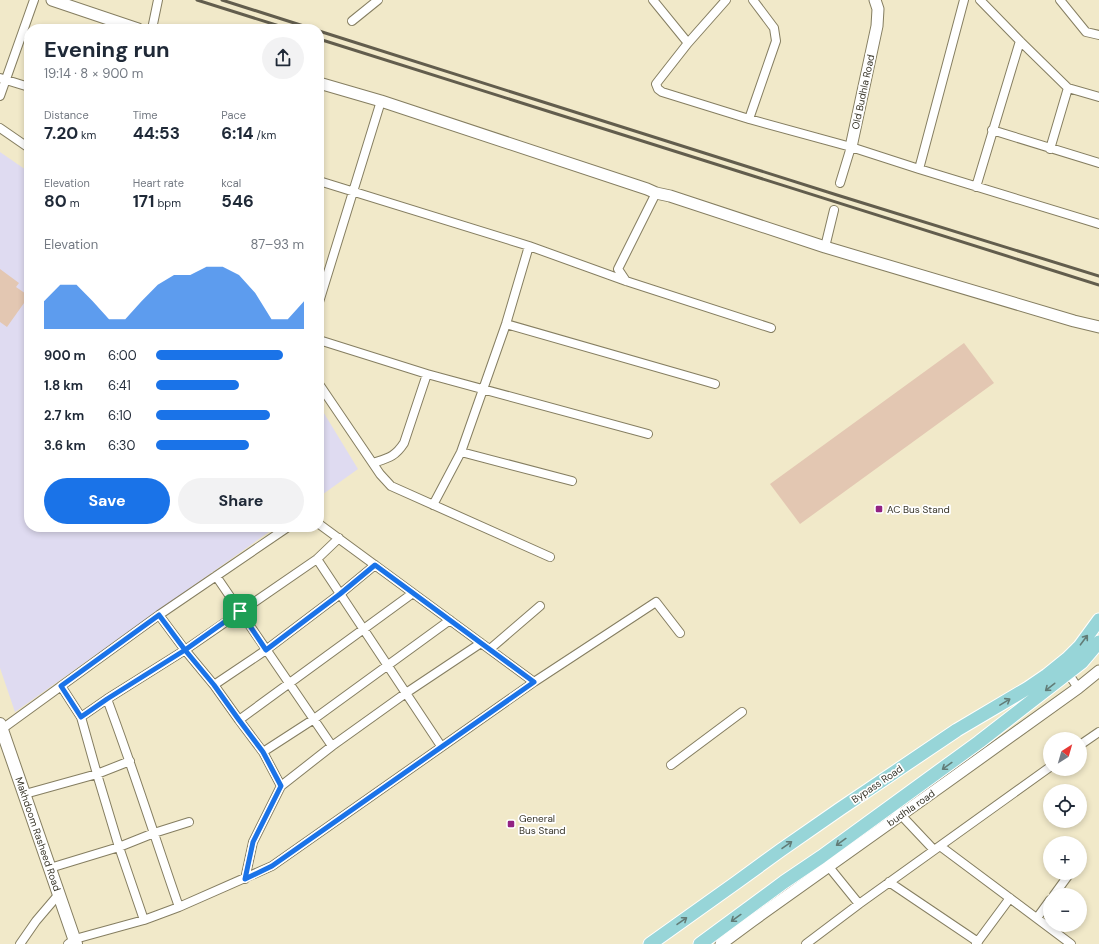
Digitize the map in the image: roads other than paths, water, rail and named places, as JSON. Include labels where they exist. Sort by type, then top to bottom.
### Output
[{"type":"main road","name":"Bypass Road","points":[[650,944],[840,809],[957,730],[1047,675],[1080,646],[1099,620]]},
{"type":"main road","points":[[700,944],[784,882],[825,862],[891,806],[979,742],[1082,662],[1099,642]]},
{"type":"main road","name":"Makhdoom Rasheed Road","points":[[1,726],[60,894],[74,943]]},
{"type":"street","points":[[25,24],[34,0]]},
{"type":"street","points":[[52,0],[123,24]]},
{"type":"street","points":[[153,24],[158,0]]},
{"type":"street","points":[[352,21],[378,0]]},
{"type":"street","points":[[653,0],[688,42]]},
{"type":"street","points":[[726,0],[688,42],[656,84],[658,89],[662,92],[749,119],[851,147],[1099,224]]},
{"type":"street","points":[[749,119],[776,41],[774,28],[753,0]]},
{"type":"street","name":"Old Budhla Road","points":[[840,183],[851,147],[877,26],[878,9],[875,0]]},
{"type":"street","points":[[919,169],[964,0]]},
{"type":"street","points":[[980,0],[1068,88],[1099,97]]},
{"type":"street","points":[[1060,0],[1086,32],[1099,35]]},
{"type":"street","points":[[0,96],[3,79],[24,25]]},
{"type":"street","points":[[976,187],[1020,41]]},
{"type":"street","points":[[3,79],[24,85]]},
{"type":"street","points":[[324,84],[381,101],[656,193],[670,196],[825,247],[1074,321],[1099,327]]},
{"type":"street","points":[[1050,149],[1068,88]]},
{"type":"street","points":[[324,286],[381,101]]},
{"type":"street","points":[[0,128],[24,145]]},
{"type":"street","points":[[992,130],[1099,163]]},
{"type":"street","points":[[324,182],[529,246],[626,282],[771,328]]},
{"type":"street","points":[[626,282],[618,269],[656,193]]},
{"type":"street","points":[[825,247],[834,210]]},
{"type":"street","points":[[432,505],[461,452],[506,324],[529,246]]},
{"type":"street","points":[[506,324],[715,384]]},
{"type":"street","points":[[324,342],[428,374],[648,434]]},
{"type":"street","points":[[373,463],[395,455],[404,443],[428,374]]},
{"type":"street","points":[[324,391],[380,474],[391,486],[550,557]]},
{"type":"street","points":[[461,452],[572,481]]},
{"type":"street","points":[[324,528],[534,682]]},
{"type":"street","points":[[1,726],[61,686],[159,615],[281,532]]},
{"type":"street","points":[[81,717],[185,650],[317,559],[339,538]]},
{"type":"street","points":[[317,559],[441,746]]},
{"type":"street","points":[[214,685],[266,650],[340,594],[375,565]]},
{"type":"street","points":[[216,576],[332,746]]},
{"type":"street","points":[[239,720],[413,593]]},
{"type":"street","points":[[74,943],[180,907],[272,866],[534,682],[656,602],[680,633]]},
{"type":"street","points":[[490,649],[540,606]]},
{"type":"street","points":[[159,615],[214,685],[263,752],[281,786]]},
{"type":"street","points":[[263,752],[314,720],[450,620]]},
{"type":"street","points":[[245,879],[253,842],[281,786],[332,746],[406,693],[481,643]]},
{"type":"street","name":"budhla road","points":[[721,944],[825,862],[901,815],[1078,688],[1099,671]]},
{"type":"street","points":[[1068,673],[1078,688]]},
{"type":"street","points":[[61,686],[81,717],[119,847],[144,920]]},
{"type":"street","points":[[107,699],[180,907]]},
{"type":"street","points":[[671,765],[742,712]]},
{"type":"street","points":[[1087,740],[1099,732]]},
{"type":"street","points":[[24,794],[97,774],[130,761]]},
{"type":"street","points":[[811,943],[859,904],[1043,772]]},
{"type":"street","points":[[891,806],[937,848],[1010,898],[1072,944]]},
{"type":"street","points":[[50,868],[119,847],[154,833],[189,822]]},
{"type":"street","points":[[825,862],[859,904]]},
{"type":"street","points":[[889,882],[977,943],[1010,898]]},
{"type":"street","points":[[20,944],[36,922],[60,894]]},
{"type":"street","points":[[1037,918],[1043,910]]},
{"type":"railway","points":[[197,0],[273,24]]},
{"type":"railway","points":[[222,0],[297,24]]},
{"type":"railway","points":[[324,33],[837,195],[1099,276]]},
{"type":"railway","points":[[324,41],[1099,285]]},
{"type":"place","name":"AC Bus Stand","points":[[879,509]]},
{"type":"place","name":"General Bus Stand","points":[[511,824]]}]
